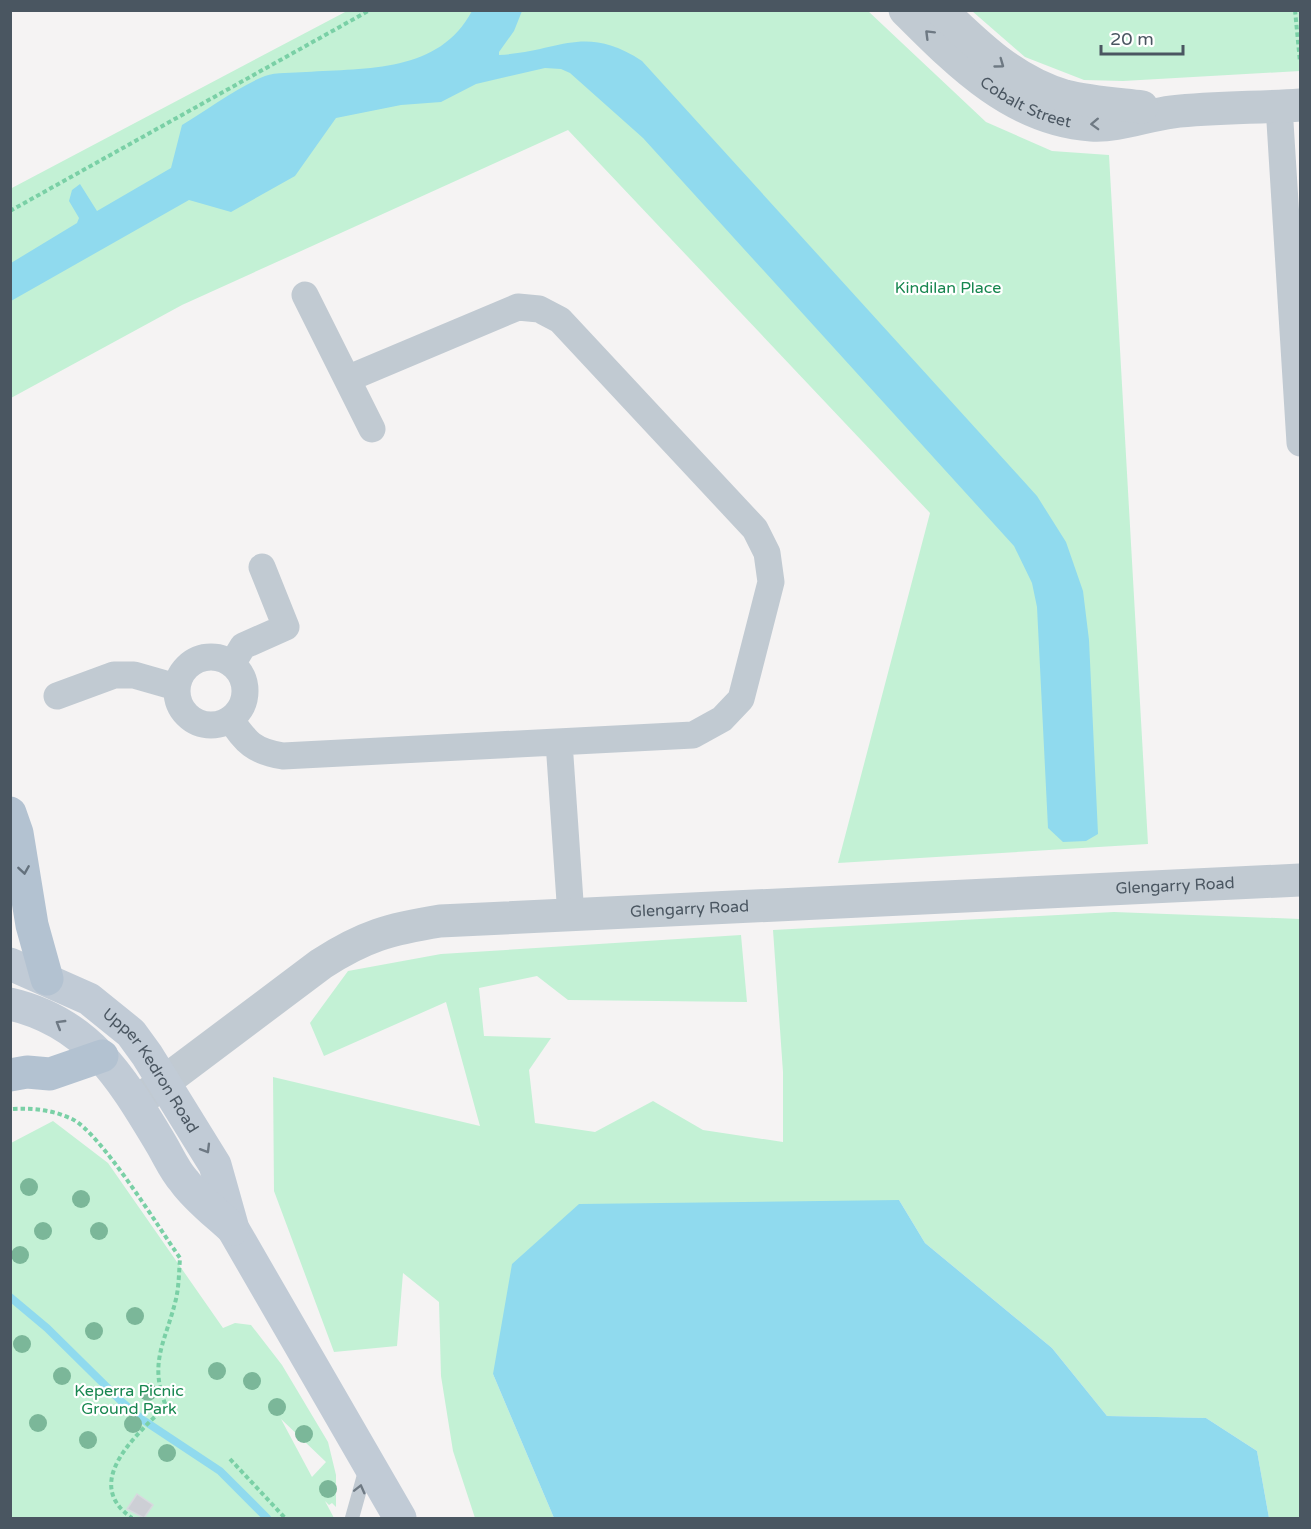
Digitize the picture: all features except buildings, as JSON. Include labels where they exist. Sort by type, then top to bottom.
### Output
[{"type":"main road","points":[[10,813],[17,833],[37,945],[47,979]]},
{"type":"main road","name":"Upper Kedron Road","points":[[10,964],[89,999],[113,1016],[131,1034],[165,1081],[215,1165],[233,1229],[400,1518]]},
{"type":"main road","name":"Upper Kedron Road","points":[[10,1004],[48,1018],[86,1041],[102,1056],[137,1103],[184,1182],[233,1229]]},
{"type":"main road","points":[[10,1075],[27,1072],[50,1074],[102,1056]]},
{"type":"street","name":"Cobalt Street","points":[[905,10],[976,78],[1034,111],[1062,121],[1094,125],[1173,112],[1290,106]]},
{"type":"street","name":"Cobalt Street","points":[[941,10],[988,55],[1015,75],[1039,87],[1066,96],[1173,112]]},
{"type":"street","points":[[1290,106],[1300,443]]},
{"type":"street","points":[[305,296],[372,429]]},
{"type":"street","points":[[230,719],[244,740],[260,752],[283,756],[693,735],[722,719],[741,699],[771,582],[767,553],[755,529],[560,320],[539,309],[518,306],[347,379]]},
{"type":"street","points":[[232,664],[243,646],[286,627],[262,567]]},
{"type":"street","points":[[202,658],[223,659],[239,672],[245,692],[238,712],[230,719],[218,724],[205,725],[193,720],[181,706],[176,687],[184,668],[202,658]]},
{"type":"street","points":[[57,696],[114,675],[134,675],[176,687]]},
{"type":"street","points":[[559,742],[571,916]]},
{"type":"street","name":"Glengarry Road","points":[[137,1103],[284,989],[350,945],[371,935],[397,928],[440,921],[1300,880]]},
{"type":"lane","points":[[352,1518],[368,1460]]},
{"type":"path","points":[[10,212],[370,10]]},
{"type":"path","points":[[1295,10],[1300,62]]},
{"type":"path","points":[[10,1103],[12,1110],[37,1108],[74,1120],[107,1154],[180,1258],[176,1298],[156,1364],[158,1388],[166,1406],[130,1443],[114,1470],[111,1481],[110,1493],[117,1506],[129,1518]]},
{"type":"path","points":[[230,1459],[285,1518]]},
{"type":"green space","name":"Kindilan Place","points":[[347,11],[868,11],[986,122],[1052,151],[1109,155],[1148,844],[838,863],[930,513],[568,130],[182,305],[11,398],[10,189]]},
{"type":"green space","points":[[972,11],[1300,11],[1300,71],[1123,81],[1084,80],[1025,57]]},
{"type":"green space","points":[[1114,912],[1300,919],[1300,1518],[1269,1518],[1257,1451],[1206,1418],[1107,1416],[1052,1348],[925,1243],[899,1200],[493,1374],[554,1518],[475,1518],[453,1451],[441,1376],[439,1302],[403,1273],[397,1346],[334,1352],[274,1191],[273,1077],[480,1126],[446,1002],[324,1056],[310,1023],[348,971],[441,954],[741,935],[747,1002],[568,1000],[537,976],[479,988],[484,1036],[551,1038],[529,1070],[535,1123],[595,1132],[653,1101],[703,1130],[783,1142],[783,1072],[773,930]]},
{"type":"green space","name":"Keperra Picnic Ground Park","points":[[53,1121],[108,1163],[223,1328],[235,1323],[251,1325],[282,1365],[328,1442],[336,1475],[336,1507],[325,1501],[334,1518],[11,1518],[11,1143]],"holes":[[[281,1419],[326,1462],[312,1477]]]},
{"type":"water","points":[[472,11],[522,11],[514,31],[499,55],[587,42],[604,44],[622,50],[642,61],[1037,496],[1066,542],[1083,591],[1089,640],[1098,834],[1086,841],[1063,842],[1048,828],[1037,607],[1032,583],[1014,546],[643,138],[570,73],[561,69],[545,68],[476,84],[441,102],[401,105],[336,118],[295,176],[231,212],[189,200],[11,301],[11,263],[77,223],[79,218],[69,201],[72,190],[80,184],[97,211],[171,168],[182,125],[245,86],[274,74],[353,70],[400,63],[441,46],[458,31]]},
{"type":"water","points":[[899,1200],[925,1243],[1052,1348],[1107,1416],[1206,1418],[1257,1451],[1269,1518],[554,1518],[493,1374],[512,1264],[579,1204]]},
{"type":"waterway","points":[[10,1297],[47,1328],[122,1402],[143,1420],[220,1471],[267,1518]]}]
